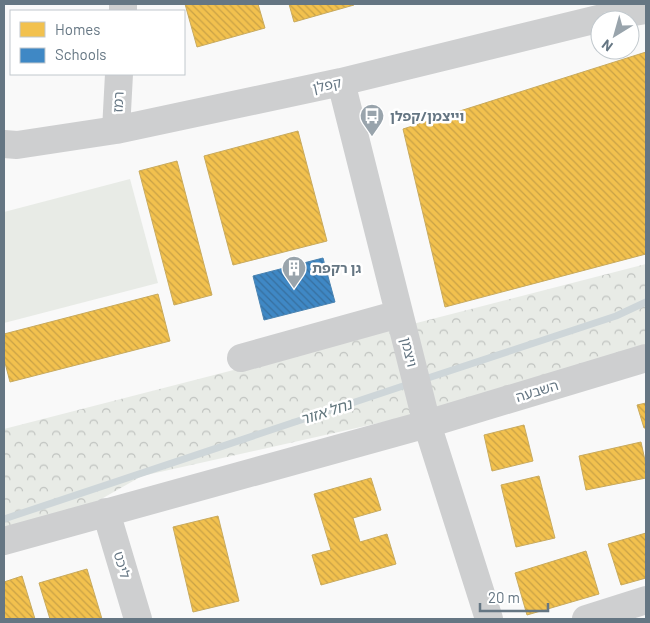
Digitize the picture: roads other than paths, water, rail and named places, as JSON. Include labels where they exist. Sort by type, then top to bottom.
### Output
[{"type":"street","name":"קפלן","points":[[4,144],[16,145],[116,130],[341,82],[590,15]]},
{"type":"street","name":"רמז","points":[[116,130],[119,75]]},
{"type":"street","name":"ויצמן","points":[[341,82],[425,415],[489,619]]},
{"type":"street","points":[[241,358],[399,314]]},
{"type":"street","name":"השבעה","points":[[4,541],[425,415],[646,358]]},
{"type":"street","name":"ליכט","points":[[106,512],[138,619]]},
{"type":"street","points":[[586,619],[646,600]]},
{"type":"waterway","name":"נחל אזור","points":[[422,380],[616,316],[646,302]]},
{"type":"waterway","name":"נחל אזור","points":[[4,519],[412,383]]},
{"type":"place","name":"וייצמן/קפלן","points":[[372,137]]},
{"type":"place","name":"גן רקפת","points":[[294,289]]}]
